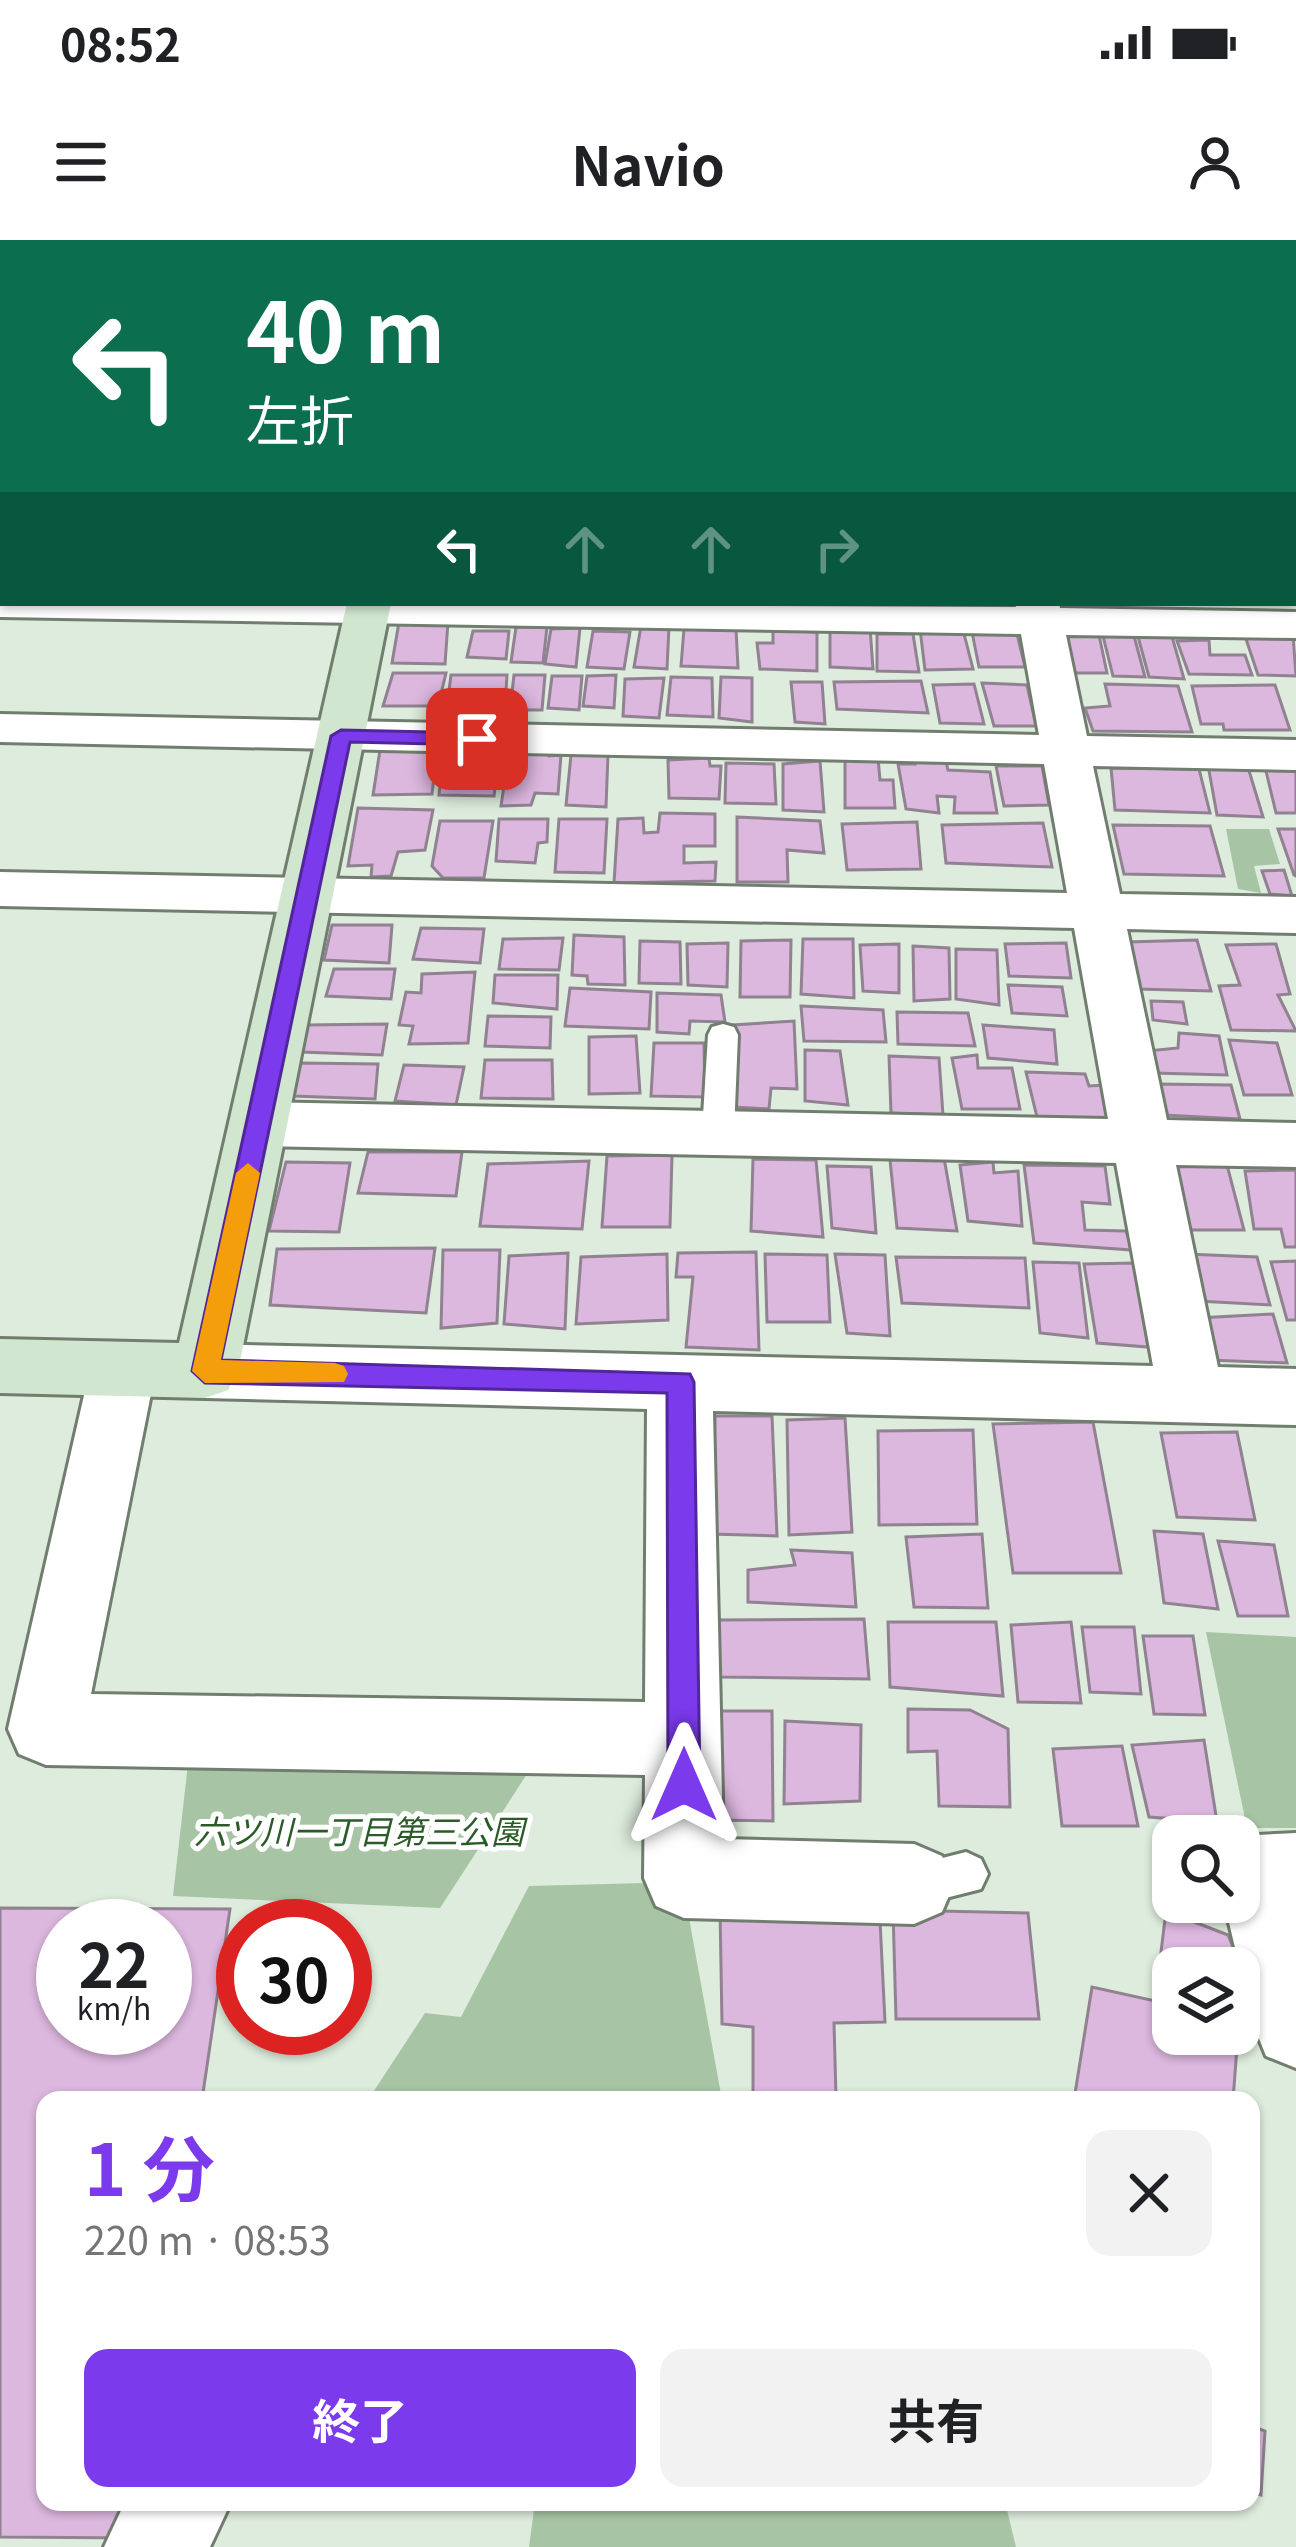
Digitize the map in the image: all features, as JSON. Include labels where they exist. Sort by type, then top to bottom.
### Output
[{"type":"street","points":[[205,1371],[369,606],[1039,612],[1296,626]]},
{"type":"street","points":[[1039,612],[1191,1395]]},
{"type":"street","points":[[0,728],[1296,755]]},
{"type":"street","points":[[0,889],[1296,915]]},
{"type":"street","points":[[259,1124],[1296,1145]]},
{"type":"street","points":[[0,1366],[1296,1397]]},
{"type":"street","points":[[123,1369],[46,1729],[683,1739]]},
{"type":"street","points":[[680,1382],[684,1878],[940,1879]]},
{"type":"street","points":[[1264,1874],[1296,2026]]},
{"type":"street","points":[[153,2547],[177,2511]]},
{"type":"lane","points":[[718,1132],[723,1035]]},
{"type":"green space","points":[[1226,829],[1269,829],[1280,864],[1254,866],[1261,893],[1238,889]]},
{"type":"green space","points":[[1206,1632],[1296,1637],[1296,1828],[1260,1828],[1260,1815],[1244,1815]]},
{"type":"green space","name":"六ツ川一丁目第三公園","points":[[189,1755],[538,1757],[440,1908],[372,1905],[372,1899],[173,1896]]},
{"type":"green space","points":[[646,1883],[689,1918],[720,2091],[374,2091],[425,2013],[461,2017],[529,1886]]},
{"type":"green space","points":[[534,2511],[1007,2511],[1016,2547],[529,2547]]},
{"type":"building","points":[[399,622],[448,622],[445,664],[392,663]]},
{"type":"building","points":[[641,626],[669,626],[667,669],[634,667]]},
{"type":"building","points":[[516,627],[547,627],[543,663],[511,662]]},
{"type":"building","points":[[830,627],[870,627],[873,669],[830,667]]},
{"type":"building","points":[[580,628],[576,667],[545,664],[551,629]]},
{"type":"building","points":[[736,628],[738,668],[681,666],[684,629]]},
{"type":"building","points":[[920,629],[963,630],[973,669],[925,670]]},
{"type":"building","points":[[773,630],[817,632],[817,671],[760,669],[757,643],[773,643]]},
{"type":"building","points":[[1016,630],[1025,667],[979,667],[972,632]]},
{"type":"building","points":[[473,631],[509,631],[506,659],[467,657]]},
{"type":"building","points":[[593,631],[630,632],[624,669],[587,667]]},
{"type":"building","points":[[1102,632],[1133,632],[1145,677],[1113,676]]},
{"type":"building","points":[[1137,633],[1171,633],[1184,679],[1149,677]]},
{"type":"building","points":[[877,634],[913,634],[919,672],[877,671]]},
{"type":"building","points":[[1099,635],[1107,673],[1071,673],[1063,636]]},
{"type":"building","points":[[1293,635],[1296,676],[1258,675],[1245,636]]},
{"type":"building","points":[[1209,640],[1210,655],[1245,655],[1252,675],[1189,674],[1177,641]]},
{"type":"building","points":[[393,673],[446,673],[438,706],[383,706]]},
{"type":"building","points":[[451,675],[507,675],[505,707],[447,706]]},
{"type":"building","points":[[514,675],[545,675],[542,710],[510,710]]},
{"type":"building","points":[[616,675],[614,708],[583,706],[587,676]]},
{"type":"building","points":[[552,676],[582,676],[579,710],[548,708]]},
{"type":"building","points":[[671,677],[712,678],[713,717],[667,715]]},
{"type":"building","points":[[721,677],[752,678],[752,722],[719,718]]},
{"type":"building","points":[[664,678],[659,718],[623,716],[625,679]]},
{"type":"building","points":[[921,681],[928,713],[837,709],[834,682]]},
{"type":"building","points":[[791,682],[822,682],[825,724],[795,722]]},
{"type":"building","points":[[982,683],[1027,685],[1036,726],[994,726]]},
{"type":"building","points":[[974,684],[984,724],[940,723],[933,685]]},
{"type":"building","points":[[1105,684],[1178,686],[1192,732],[1093,731],[1085,708],[1110,706]]},
{"type":"building","points":[[1275,685],[1290,730],[1224,730],[1223,724],[1201,724],[1192,686]]},
{"type":"building","points":[[548,749],[549,756],[561,755],[558,794],[535,793],[531,805],[501,806],[509,752]]},
{"type":"building","points":[[380,750],[437,751],[432,794],[373,795]]},
{"type":"building","points":[[443,754],[499,754],[494,796],[439,795]]},
{"type":"building","points":[[608,754],[606,807],[566,805],[571,755]]},
{"type":"building","points":[[914,756],[945,757],[948,770],[990,772],[997,813],[954,813],[955,797],[937,796],[939,813],[906,809],[898,764],[915,764]]},
{"type":"building","points":[[709,758],[710,766],[721,766],[719,799],[669,798],[668,760]]},
{"type":"building","points":[[845,758],[878,758],[880,780],[893,780],[895,808],[845,808]]},
{"type":"building","points":[[820,761],[824,812],[783,810],[783,764]]},
{"type":"building","points":[[726,763],[774,764],[776,804],[725,803]]},
{"type":"building","points":[[1247,764],[1263,817],[1217,815],[1208,765]]},
{"type":"building","points":[[1296,765],[1296,813],[1276,813],[1265,767]]},
{"type":"building","points":[[996,766],[1042,766],[1049,805],[1004,806]]},
{"type":"building","points":[[1111,768],[1199,769],[1210,813],[1115,810]]},
{"type":"building","points":[[358,808],[433,810],[425,850],[398,852],[391,876],[371,877],[372,865],[348,866]]},
{"type":"building","points":[[660,813],[715,814],[715,846],[684,846],[684,863],[716,862],[715,881],[614,883],[618,819],[643,818],[644,833],[658,832]]},
{"type":"building","points":[[737,817],[820,821],[824,853],[787,850],[788,882],[737,882]]},
{"type":"building","points":[[499,819],[548,819],[547,842],[538,843],[535,863],[496,861]]},
{"type":"building","points":[[559,819],[607,819],[604,873],[555,872]]},
{"type":"building","points":[[440,821],[493,821],[484,878],[443,878],[432,866]]},
{"type":"building","points":[[917,822],[921,869],[847,870],[842,824]]},
{"type":"building","points":[[1043,823],[1052,867],[946,863],[942,825]]},
{"type":"building","points":[[1113,825],[1210,826],[1224,876],[1124,874]]},
{"type":"building","points":[[1278,829],[1296,829],[1296,876],[1294,875]]},
{"type":"building","points":[[1284,870],[1292,896],[1270,894],[1262,871]]},
{"type":"building","points":[[332,925],[392,925],[389,963],[324,960]]},
{"type":"building","points":[[421,928],[484,929],[480,963],[413,959]]},
{"type":"building","points":[[574,935],[624,937],[625,985],[588,984],[587,976],[572,975]]},
{"type":"building","points":[[563,938],[559,970],[499,969],[503,939]]},
{"type":"building","points":[[803,939],[853,939],[854,998],[801,994]]},
{"type":"building","points":[[791,940],[790,997],[740,997],[741,941]]},
{"type":"building","points":[[1197,940],[1211,991],[1137,989],[1128,942]]},
{"type":"building","points":[[640,941],[680,942],[681,984],[639,983]]},
{"type":"building","points":[[728,943],[727,987],[688,985],[687,944]]},
{"type":"building","points":[[1066,943],[1071,978],[1009,976],[1005,944]]},
{"type":"building","points":[[899,944],[899,993],[863,991],[860,945]]},
{"type":"building","points":[[1276,944],[1290,994],[1278,995],[1296,1031],[1231,1030],[1219,986],[1240,985],[1226,945]]},
{"type":"building","points":[[913,946],[949,948],[950,999],[914,1001]]},
{"type":"building","points":[[956,949],[997,950],[999,1005],[956,999]]},
{"type":"building","points":[[334,969],[395,969],[391,999],[326,996]]},
{"type":"building","points":[[475,972],[468,1043],[409,1044],[413,1026],[399,1025],[406,992],[421,993],[422,974]]},
{"type":"building","points":[[495,975],[558,975],[557,1009],[493,1003]]},
{"type":"building","points":[[1008,985],[1062,987],[1067,1016],[1012,1013]]},
{"type":"building","points":[[570,988],[651,992],[649,1029],[565,1026]]},
{"type":"building","points":[[657,993],[721,995],[725,1022],[690,1021],[689,1034],[657,1032]]},
{"type":"building","points":[[1151,1001],[1183,1002],[1187,1024],[1153,1020]]},
{"type":"building","points":[[801,1006],[883,1010],[886,1042],[804,1041]]},
{"type":"building","points":[[897,1012],[968,1013],[975,1046],[898,1044]]},
{"type":"building","points":[[488,1016],[551,1017],[550,1048],[485,1046]]},
{"type":"building","points":[[794,1021],[797,1089],[771,1088],[769,1109],[733,1107],[733,1025]]},
{"type":"building","points":[[387,1024],[382,1055],[301,1052],[305,1025]]},
{"type":"building","points":[[983,1025],[1054,1030],[1057,1064],[988,1058]]},
{"type":"building","points":[[1179,1033],[1219,1036],[1227,1075],[1153,1073],[1147,1051],[1178,1048]]},
{"type":"building","points":[[636,1036],[640,1093],[589,1094],[589,1037]]},
{"type":"building","points":[[1229,1040],[1277,1043],[1292,1095],[1244,1095]]},
{"type":"building","points":[[654,1043],[704,1043],[705,1097],[651,1096]]},
{"type":"building","points":[[805,1050],[840,1051],[848,1105],[805,1101]]},
{"type":"building","points":[[977,1055],[978,1068],[1012,1068],[1020,1109],[962,1109],[952,1058]]},
{"type":"building","points":[[889,1056],[939,1058],[943,1115],[891,1113]]},
{"type":"building","points":[[485,1060],[552,1060],[553,1099],[481,1098]]},
{"type":"building","points":[[299,1063],[378,1064],[375,1099],[293,1096]]},
{"type":"building","points":[[404,1065],[464,1067],[456,1105],[395,1101]]},
{"type":"building","points":[[1026,1072],[1085,1074],[1089,1086],[1105,1085],[1111,1120],[1037,1117]]},
{"type":"building","points":[[1156,1084],[1231,1085],[1240,1119],[1163,1115]]},
{"type":"building","points":[[368,1152],[462,1152],[456,1196],[358,1193]]},
{"type":"building","points":[[672,1155],[670,1227],[602,1227],[607,1156]]},
{"type":"building","points":[[944,1158],[957,1231],[897,1228],[890,1160]]},
{"type":"building","points":[[753,1159],[816,1160],[823,1237],[751,1231]]},
{"type":"building","points":[[589,1161],[582,1229],[480,1226],[488,1164]]},
{"type":"building","points":[[286,1162],[350,1163],[339,1232],[269,1231]]},
{"type":"building","points":[[993,1162],[994,1173],[1018,1171],[1022,1226],[968,1221],[960,1165]]},
{"type":"building","points":[[1024,1165],[1105,1166],[1110,1204],[1082,1202],[1085,1230],[1126,1231],[1132,1250],[1034,1243]]},
{"type":"building","points":[[1164,1165],[1227,1165],[1244,1230],[1180,1230]]},
{"type":"building","points":[[827,1166],[871,1167],[876,1233],[832,1228]]},
{"type":"building","points":[[1296,1170],[1296,1247],[1285,1247],[1281,1229],[1254,1229],[1245,1171]]},
{"type":"building","points":[[435,1248],[426,1313],[270,1305],[277,1249]]},
{"type":"building","points":[[443,1250],[500,1250],[497,1323],[441,1328]]},
{"type":"building","points":[[756,1252],[759,1350],[686,1347],[693,1277],[676,1277],[678,1253]]},
{"type":"building","points":[[568,1253],[565,1329],[504,1324],[509,1256]]},
{"type":"building","points":[[667,1254],[668,1320],[576,1324],[581,1257]]},
{"type":"building","points":[[765,1254],[827,1255],[830,1322],[767,1322]]},
{"type":"building","points":[[835,1254],[885,1255],[890,1336],[847,1333]]},
{"type":"building","points":[[1186,1254],[1257,1257],[1270,1305],[1198,1301]]},
{"type":"building","points":[[896,1257],[1025,1258],[1029,1308],[902,1303]]},
{"type":"building","points":[[1296,1261],[1296,1320],[1287,1320],[1271,1262]]},
{"type":"building","points":[[1033,1262],[1079,1263],[1088,1338],[1040,1333]]},
{"type":"building","points":[[1135,1263],[1148,1347],[1097,1343],[1084,1264]]},
{"type":"building","points":[[1273,1314],[1287,1363],[1209,1360],[1198,1318]]},
{"type":"building","points":[[715,1416],[772,1416],[777,1536],[711,1534]]},
{"type":"building","points":[[845,1418],[852,1532],[789,1535],[787,1420]]},
{"type":"building","points":[[1093,1422],[1121,1573],[1013,1573],[993,1424]]},
{"type":"building","points":[[973,1430],[977,1524],[879,1525],[878,1431]]},
{"type":"building","points":[[1237,1432],[1255,1520],[1177,1517],[1161,1433]]},
{"type":"building","points":[[1154,1531],[1203,1534],[1218,1609],[1164,1603]]},
{"type":"building","points":[[982,1534],[988,1608],[914,1607],[906,1537]]},
{"type":"building","points":[[1218,1541],[1274,1545],[1288,1616],[1238,1616]]},
{"type":"building","points":[[791,1550],[852,1553],[856,1607],[748,1602],[748,1570],[795,1565]]},
{"type":"building","points":[[864,1619],[869,1679],[720,1677],[716,1620]]},
{"type":"building","points":[[888,1622],[996,1622],[1003,1696],[890,1687]]},
{"type":"building","points":[[1071,1622],[1081,1703],[1018,1702],[1011,1625]]},
{"type":"building","points":[[1082,1627],[1134,1627],[1141,1694],[1090,1692]]},
{"type":"building","points":[[1143,1636],[1193,1636],[1205,1715],[1154,1714]]},
{"type":"building","points":[[908,1709],[970,1710],[1008,1729],[1010,1807],[939,1806],[937,1751],[908,1752]]},
{"type":"building","points":[[714,1711],[772,1711],[773,1821],[710,1820]]},
{"type":"building","points":[[785,1721],[861,1725],[860,1801],[784,1804]]},
{"type":"building","points":[[1204,1740],[1216,1815],[1149,1817],[1132,1745]]},
{"type":"building","points":[[1122,1746],[1138,1826],[1062,1826],[1053,1749]]},
{"type":"building","points":[[879,1900],[885,2022],[834,2023],[836,2091],[753,2091],[753,2027],[722,2024],[720,1908]]},
{"type":"building","points":[[0,1908],[36,1908],[36,2055],[192,2055],[192,1909],[216,1909],[216,2004],[203,2091],[36,2091],[36,2511],[142,2511],[138,2538],[0,2537]]},
{"type":"building","points":[[893,1910],[1028,1913],[1039,2019],[896,2019]]},
{"type":"building","points":[[1165,1923],[1197,1923],[1228,1935],[1233,1947],[1162,1947]]},
{"type":"building","points":[[1092,1987],[1152,2000],[1152,2055],[1236,2055],[1234,2091],[1075,2091]]},
{"type":"building","points":[[1260,2429],[1265,2431],[1260,2495]]},
{"type":"slow traffic","points":[[248,1173],[205,1371],[335,1374]]},
{"type":"route","points":[[477,739],[341,736],[205,1371],[680,1382],[684,1785]]}]
